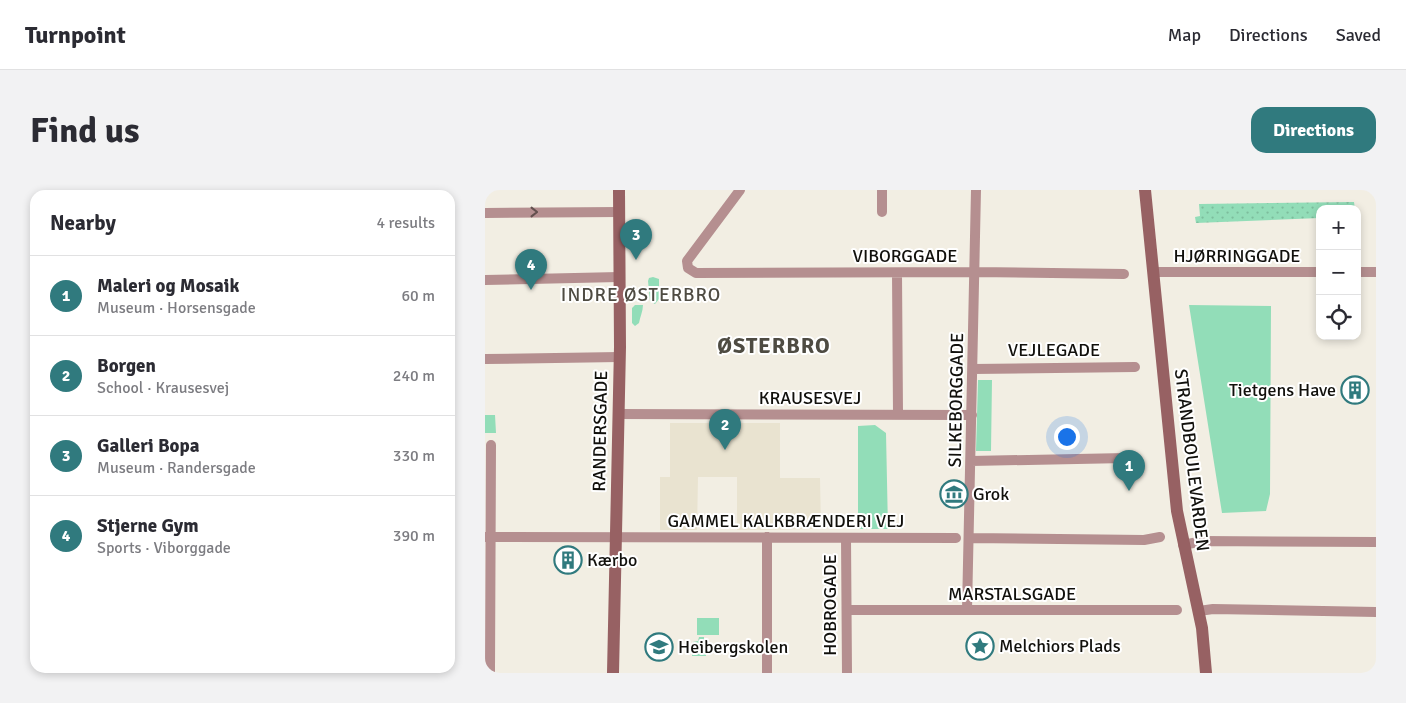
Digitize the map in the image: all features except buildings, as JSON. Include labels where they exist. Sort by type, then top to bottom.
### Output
[{"type":"street","name":"RANDERSGADE","points":[[613,673],[619,357],[619,190]]},
{"type":"street","name":"VIBORGGADE","points":[[740,190],[687,261],[687,268],[696,272],[1124,274]]},
{"type":"street","points":[[882,190],[882,212]]},
{"type":"street","name":"SILKEBORGGADE","points":[[967,610],[976,190]]},
{"type":"street","name":"STRANDBOULEVARDEN","points":[[1145,190],[1177,503],[1183,545],[1199,611],[1206,673]]},
{"type":"street","points":[[485,212],[619,212]]},
{"type":"street","name":"HJØRRINGGADE","points":[[1154,272],[1316,272]]},
{"type":"street","points":[[1361,272],[1376,272]]},
{"type":"street","points":[[897,273],[898,414]]},
{"type":"street","points":[[485,280],[619,277]]},
{"type":"street","points":[[485,359],[619,357]]},
{"type":"street","name":"VEJLEGADE","points":[[973,368],[1135,366]]},
{"type":"street","name":"KRAUSESVEJ","points":[[618,414],[972,415]]},
{"type":"street","points":[[488,669],[488,537],[491,445]]},
{"type":"street","points":[[971,461],[1126,458]]},
{"type":"street","name":"GAMMEL KALKBRÆNDERI VEJ","points":[[488,537],[956,538]]},
{"type":"street","points":[[767,537],[767,673]]},
{"type":"street","points":[[969,538],[1144,540],[1159,537]]},
{"type":"street","name":"HOBROGADE","points":[[846,538],[847,673]]},
{"type":"street","points":[[1183,545],[1203,541],[1376,542]]},
{"type":"street","name":"MARSTALSGADE","points":[[847,610],[1177,610]]},
{"type":"street","points":[[1199,611],[1376,612]]},
{"type":"shaded area","points":[[670,423],[780,423],[780,478],[820,478],[821,529],[737,530],[737,477],[698,477],[697,530],[660,530],[660,477],[670,477]]},
{"type":"green space","points":[[1354,202],[1354,205],[1316,205],[1316,218],[1196,223],[1195,217],[1200,216],[1199,204]]},
{"type":"green space","points":[[649,278],[659,279],[659,299],[655,304],[650,301],[648,281]]},
{"type":"green space","points":[[635,305],[643,305],[643,310],[639,323],[635,326],[632,323],[632,308]]},
{"type":"green space","points":[[1189,305],[1271,306],[1270,494],[1266,511],[1222,513]]},
{"type":"green space","points":[[978,380],[992,380],[991,451],[976,451]]},
{"type":"green space","points":[[485,415],[495,415],[496,433],[485,433]]},
{"type":"green space","points":[[875,425],[886,433],[888,529],[858,529],[858,426]]},
{"type":"green space","points":[[697,618],[719,618],[719,635],[697,635]]},
{"type":"green space","points":[[699,637],[704,637],[704,642],[706,642],[706,656],[692,656],[693,642],[698,641]]},
{"type":"place","name":"Galleri Bopa","points":[[636,260]]},
{"type":"place","name":"Stjerne Gym","points":[[531,290]]},
{"type":"place","name":"Tietgens Have","points":[[1355,390]]},
{"type":"place","name":"Borgen","points":[[725,450]]},
{"type":"place","name":"Maleri og Mosaik","points":[[1129,491]]},
{"type":"place","name":"Grok","points":[[954,494]]},
{"type":"place","name":"Kærbo","points":[[568,560]]},
{"type":"place","name":"Melchiors Plads","points":[[980,646]]},
{"type":"place","name":"Heibergskolen","points":[[659,647]]},
{"type":"district","name":"INDRE ØSTERBRO","points":[[641,295]]},
{"type":"district","name":"ØSTERBRO","points":[[774,345]]}]
